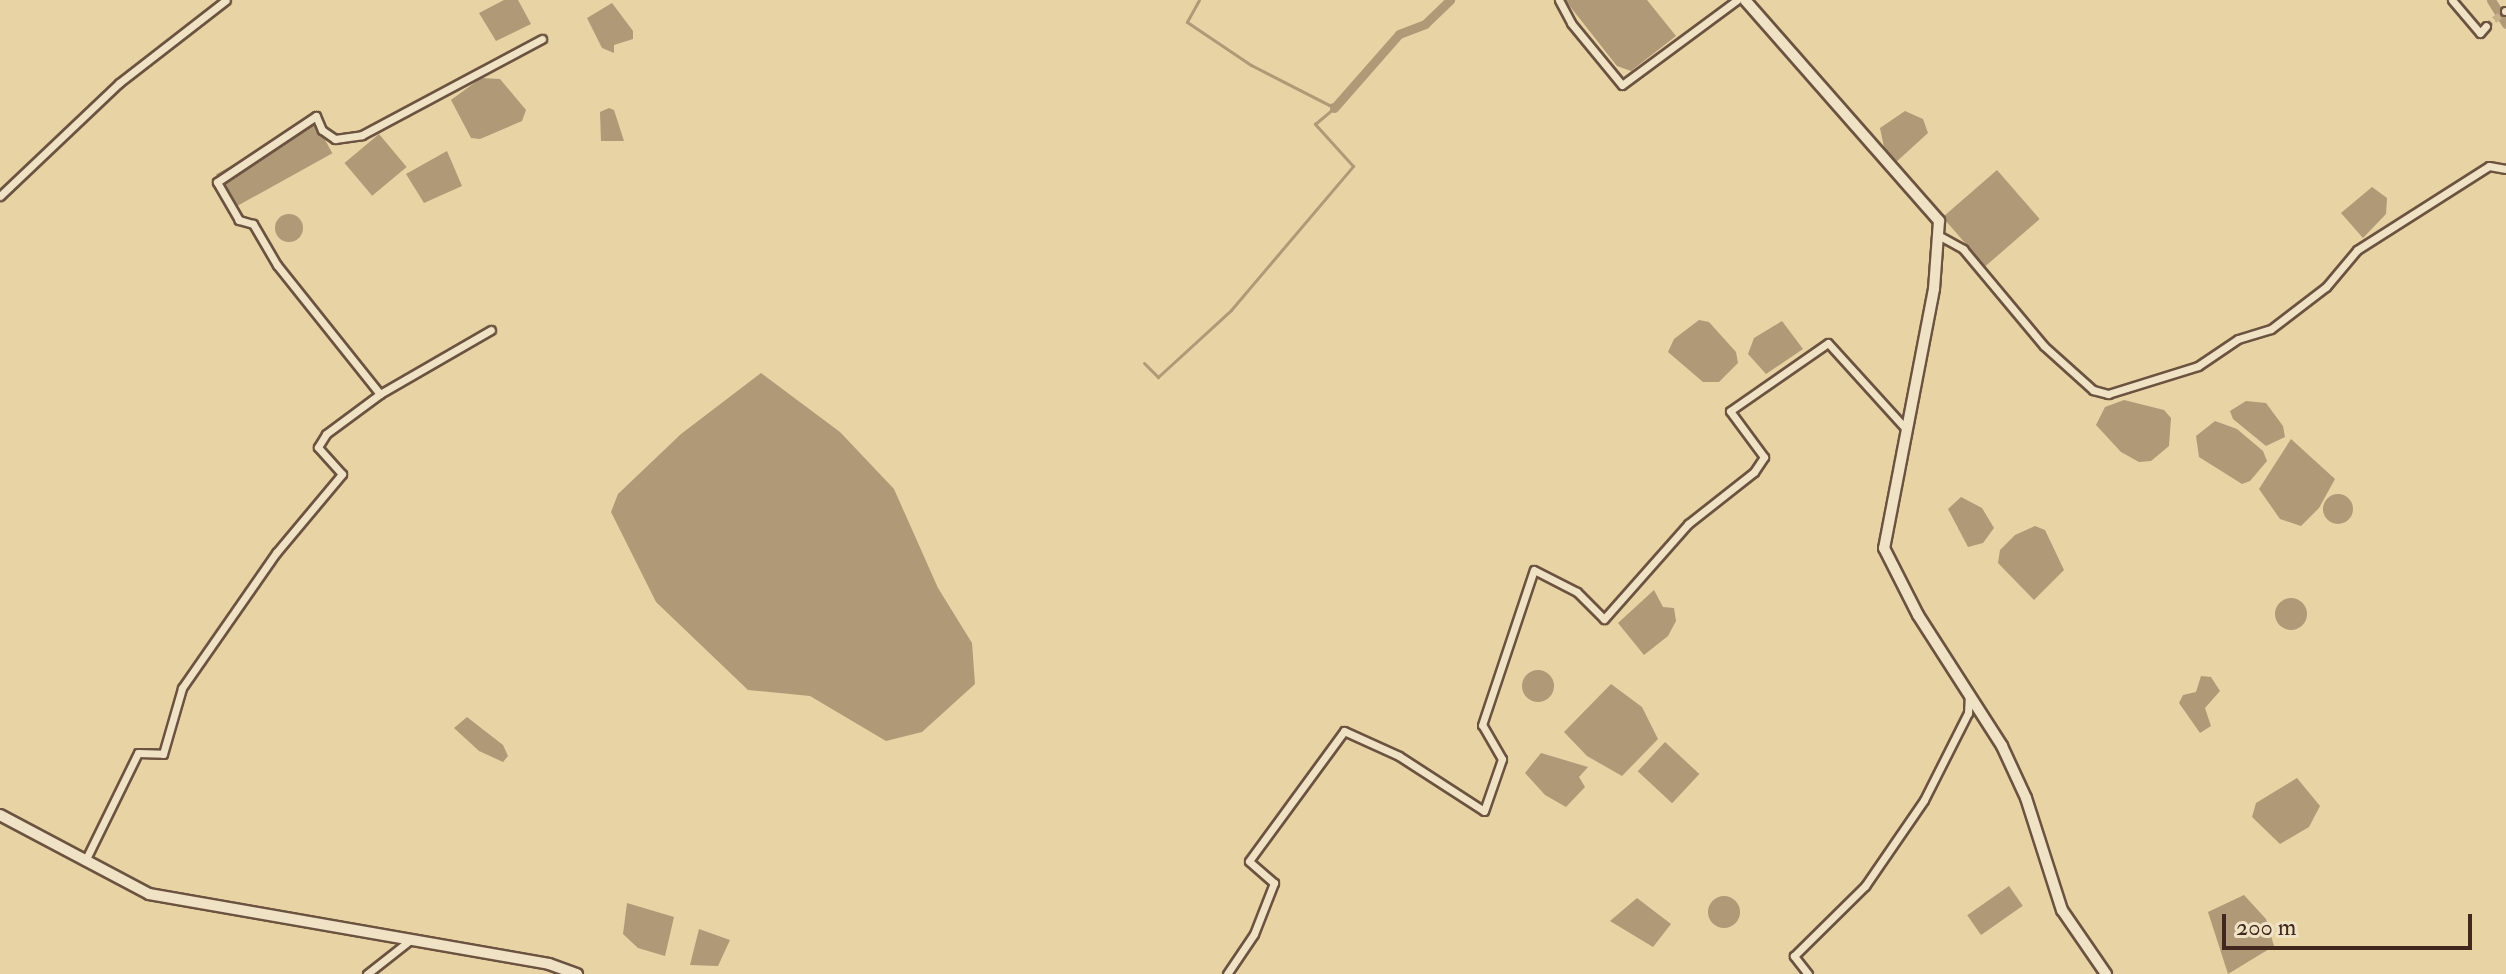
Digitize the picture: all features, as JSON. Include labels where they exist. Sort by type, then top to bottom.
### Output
[{"type":"street","points":[[0,196],[119,83],[226,0]]},
{"type":"street","points":[[1559,0],[1571,23],[1622,85],[1737,0]]},
{"type":"street","points":[[1745,0],[1939,221],[1934,289],[1884,548],[1969,696],[2002,746],[2026,798],[2062,910],[2106,974]]},
{"type":"street","points":[[2452,0],[2480,33],[2486,26]]},
{"type":"street","points":[[380,394],[277,265],[253,224],[239,220],[217,182],[316,116],[322,130],[335,139],[362,135],[542,39]]},
{"type":"street","points":[[1938,235],[1963,249],[2044,346],[2093,390],[2108,394],[2198,366],[2238,339],[2271,329],[2326,287],[2357,250],[2489,166],[2506,169]]},
{"type":"street","points":[[85,861],[138,753],[163,754],[182,688],[276,553],[342,474],[318,447],[326,434],[380,394],[491,330]]},
{"type":"street","points":[[1227,974],[1254,934],[1274,883],[1249,861],[1344,731],[1399,756],[1484,811],[1502,759],[1482,725],[1534,570],[1577,592],[1604,619],[1688,524],[1754,472],[1764,457],[1730,411],[1828,343],[1905,428]]},
{"type":"street","points":[[1808,974],[1794,956],[1865,886],[1924,800],[1968,713],[1969,696]]},
{"type":"street","points":[[0,815],[149,894],[549,964],[577,974]]},
{"type":"street","points":[[367,974],[409,941]]},
{"type":"shaded area","points":[[504,0],[518,0],[531,24],[496,41],[479,13]]},
{"type":"shaded area","points":[[1565,0],[1647,0],[1676,36],[1631,71],[1617,66]]},
{"type":"shaded area","points":[[612,3],[633,31],[633,39],[614,45],[614,53],[602,48],[587,18]]},
{"type":"shaded area","points":[[481,78],[500,79],[526,110],[522,121],[480,139],[471,138],[451,100]]},
{"type":"shaded area","points":[[609,108],[614,110],[624,141],[601,141],[600,112]]},
{"type":"shaded area","points":[[1905,111],[1923,119],[1928,133],[1895,163],[1885,152],[1880,128]]},
{"type":"shaded area","points":[[314,120],[332,153],[234,208],[216,174]]},
{"type":"shaded area","points":[[379,134],[407,167],[372,196],[345,163]]},
{"type":"shaded area","points":[[447,151],[462,186],[424,203],[406,174]]},
{"type":"shaded area","points":[[1997,170],[2040,219],[1985,266],[1943,217]]},
{"type":"shaded area","points":[[2372,187],[2387,198],[2386,214],[2363,238],[2341,213]]},
{"type":"shaded area","points":[[289,214],[299,218],[303,228],[299,238],[289,242],[279,238],[275,228],[279,218]]},
{"type":"shaded area","points":[[1699,320],[1709,322],[1736,352],[1738,363],[1719,382],[1703,382],[1668,352],[1674,339]]},
{"type":"shaded area","points":[[1782,321],[1803,349],[1766,374],[1748,354],[1754,338]]},
{"type":"shaded area","points":[[761,373],[840,432],[894,489],[938,588],[972,643],[975,684],[922,732],[886,741],[810,696],[748,690],[656,602],[611,512],[618,494],[681,434]]},
{"type":"shaded area","points":[[2124,400],[2164,410],[2171,418],[2169,446],[2151,461],[2139,462],[2121,452],[2096,425],[2105,407]]},
{"type":"shaded area","points":[[2246,401],[2266,403],[2283,426],[2285,437],[2266,446],[2233,419],[2230,411]]},
{"type":"shaded area","points":[[2215,421],[2237,429],[2263,451],[2267,461],[2250,481],[2242,484],[2199,457],[2196,436]]},
{"type":"shaded area","points":[[2291,439],[2335,479],[2319,508],[2301,526],[2280,519],[2259,489]]},
{"type":"shaded area","points":[[2338,494],[2344,495],[2352,503],[2352,515],[2344,523],[2338,524],[2332,523],[2324,515],[2323,509],[2324,503],[2332,495]]},
{"type":"shaded area","points":[[1961,497],[1982,508],[1994,528],[1983,543],[1968,547],[1948,509]]},
{"type":"shaded area","points":[[2035,526],[2045,530],[2064,570],[2034,600],[1998,563],[2000,550],[2015,535]]},
{"type":"shaded area","points":[[1654,590],[1663,607],[1674,608],[1676,621],[1668,636],[1644,655],[1618,623]]},
{"type":"shaded area","points":[[2291,598],[2302,603],[2307,614],[2302,625],[2291,630],[2280,625],[2275,614],[2280,603]]},
{"type":"shaded area","points":[[1538,670],[1549,675],[1554,686],[1549,697],[1538,702],[1527,697],[1522,686],[1527,675]]},
{"type":"shaded area","points":[[2201,676],[2211,677],[2220,691],[2205,708],[2211,726],[2200,733],[2179,703],[2183,695],[2196,692]]},
{"type":"shaded area","points":[[1611,684],[1642,707],[1658,739],[1622,776],[1587,756],[1564,732]]},
{"type":"shaded area","points":[[467,717],[503,745],[508,756],[503,762],[479,751],[454,728]]},
{"type":"shaded area","points":[[1665,742],[1699,774],[1672,803],[1638,771]]},
{"type":"shaded area","points":[[1541,753],[1588,767],[1579,777],[1585,787],[1566,807],[1545,795],[1525,773]]},
{"type":"shaded area","points":[[2297,778],[2320,806],[2309,827],[2280,844],[2252,817],[2256,803]]},
{"type":"shaded area","points":[[2009,886],[2023,906],[1981,935],[1967,915]]},
{"type":"shaded area","points":[[2244,895],[2266,919],[2274,946],[2228,974],[2208,912]]},
{"type":"shaded area","points":[[1724,896],[1735,901],[1740,912],[1735,923],[1724,928],[1713,923],[1708,912],[1713,901]]},
{"type":"shaded area","points":[[1637,898],[1671,924],[1653,947],[1610,921]]},
{"type":"shaded area","points":[[627,903],[674,917],[665,956],[638,948],[623,934]]},
{"type":"shaded area","points":[[699,929],[730,940],[718,966],[690,965]]},
{"type":"waterway","points":[[1199,0],[1187,22],[1251,65],[1329,105],[1341,103]]},
{"type":"waterway","points":[[1334,108],[1399,34],[1425,24],[1450,0]]},
{"type":"waterway","points":[[2491,0],[2506,24]]},
{"type":"waterway","points":[[1144,363],[1158,377],[1231,310],[1353,166],[1315,124],[1334,108]]},
{"type":"tunnel","points":[[2486,26],[2505,11]]}]
